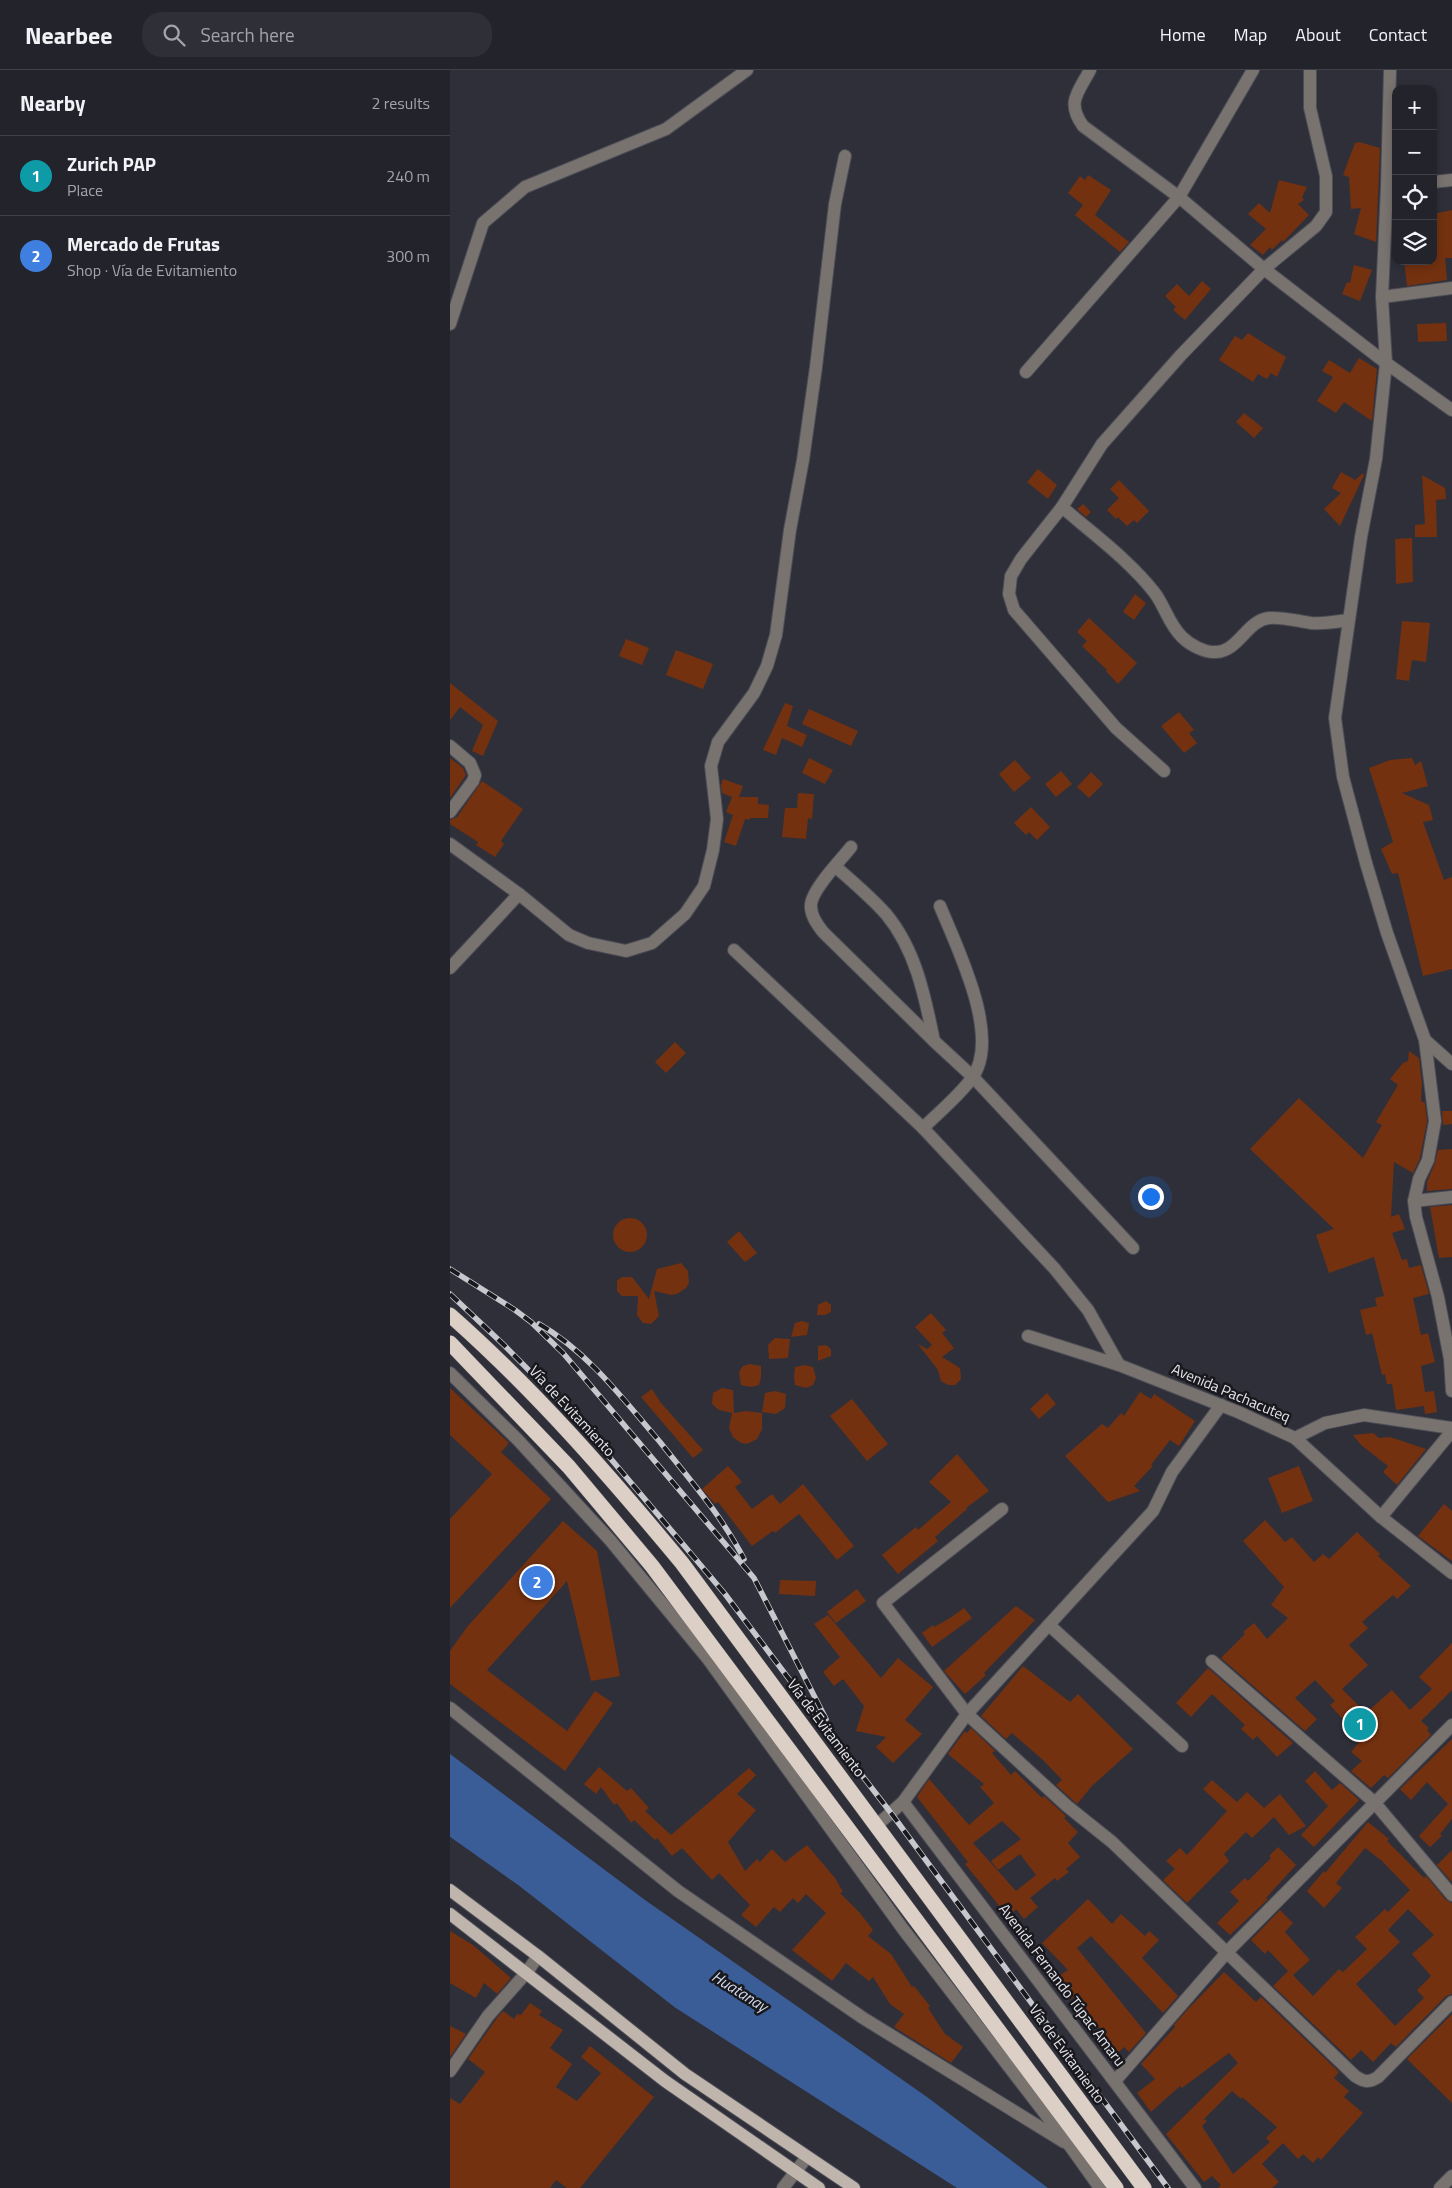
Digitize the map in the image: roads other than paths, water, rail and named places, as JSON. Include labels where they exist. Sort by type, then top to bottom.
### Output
[{"type":"highway","name":"Vía de Evitamiento","points":[[450,1315],[496,1356],[561,1423],[616,1483],[682,1563],[1144,2188]]},
{"type":"highway","points":[[450,1343],[569,1467],[652,1566],[713,1656],[1116,2188]]},
{"type":"main road","points":[[450,1890],[538,1956],[685,2074],[854,2188]]},
{"type":"main road","points":[[450,1914],[665,2080],[819,2188]]},
{"type":"street","points":[[450,324],[483,223],[525,188],[666,129],[747,70]]},
{"type":"street","points":[[1090,70],[1074,104],[1076,115],[1084,126],[1179,197],[1264,269],[1386,363],[1452,410]]},
{"type":"street","points":[[1026,372],[1179,197],[1253,70]]},
{"type":"street","points":[[1164,771],[1116,728],[1014,610],[1009,594],[1011,576],[1022,558],[1062,507],[1102,444],[1181,355],[1264,269],[1316,226],[1326,212],[1326,176],[1310,108],[1310,70]]},
{"type":"street","points":[[1390,70],[1392,187],[1382,297],[1386,363],[1376,459],[1348,620],[1335,718],[1343,777],[1387,933],[1425,1040],[1435,1121],[1428,1160],[1419,1179],[1414,1201],[1416,1217],[1438,1297],[1450,1359],[1452,1391]]},
{"type":"street","points":[[450,844],[519,894],[569,935],[588,943],[626,951],[652,942],[685,914],[704,886],[713,850],[717,819],[711,766],[718,742],[754,693],[767,666],[776,635],[790,530],[810,414],[834,204],[844,156]]},
{"type":"street","points":[[1437,182],[1452,180]]},
{"type":"street","points":[[1382,297],[1452,288]]},
{"type":"street","points":[[1062,507],[1138,575],[1155,593],[1168,620],[1183,638],[1198,648],[1216,653],[1229,649],[1254,625],[1267,618],[1285,618],[1312,623],[1334,623],[1348,620]]},
{"type":"street","points":[[450,746],[470,763],[475,775],[473,781],[450,812]]},
{"type":"street","points":[[852,847],[817,891],[811,904],[814,920],[823,932],[934,1042],[973,1077],[1133,1248]]},
{"type":"street","points":[[836,867],[886,915],[905,944],[917,971],[926,1000],[934,1042]]},
{"type":"street","points":[[450,968],[519,894]]},
{"type":"street","points":[[924,1128],[973,1077],[981,1056],[983,1029],[966,970],[940,906]]},
{"type":"street","points":[[734,950],[924,1128],[1054,1268],[1088,1310],[1119,1365]]},
{"type":"street","points":[[1425,1040],[1452,1064]]},
{"type":"street","points":[[1414,1201],[1452,1197]]},
{"type":"street","name":"Avenida Pachacuteq","points":[[1028,1336],[1119,1365],[1221,1405],[1295,1438],[1325,1423],[1364,1415],[1452,1430]]},
{"type":"street","points":[[450,1373],[518,1440],[713,1656],[903,1929],[1070,2146],[1100,2188]]},
{"type":"street","points":[[877,1825],[903,1802],[967,1714],[1153,1510],[1172,1472],[1221,1405]]},
{"type":"street","points":[[1381,1516],[1452,1430]]},
{"type":"street","points":[[1295,1438],[1381,1516],[1452,1573]]},
{"type":"street","points":[[1002,1509],[883,1603],[967,1714],[1067,1806],[1112,1842],[1228,1951],[1355,2076],[1363,2081],[1372,2081],[1378,2077],[1452,2002]]},
{"type":"street","points":[[1049,1624],[1182,1746]]},
{"type":"street","points":[[1212,1661],[1374,1802],[1452,1895]]},
{"type":"street","points":[[450,1708],[678,1891],[863,2018],[1070,2146]]},
{"type":"street","points":[[1115,2081],[1228,1951],[1452,1725]]},
{"type":"street","name":"Avenida Fernando Túpac Amaru","points":[[903,1802],[1195,2188]]},
{"type":"street","points":[[450,2071],[488,2016],[527,1972],[538,1956]]},
{"type":"street","points":[[783,2188],[807,2157]]},
{"type":"street","points":[[1440,2188],[1452,2176]]},
{"type":"water","name":"Huatanay","points":[[450,1754],[645,1900],[927,2097],[1048,2188],[980,2188],[973,2181],[684,1996],[529,1875],[450,1819]]},
{"type":"waterway","points":[[450,1819],[529,1875],[684,1996],[973,2181],[980,2188]]},
{"type":"railway","points":[[450,1269],[515,1310],[531,1322],[563,1353],[754,1578],[826,1719]]},
{"type":"railway","points":[[450,1294],[504,1345],[578,1420],[725,1594],[891,1813],[1168,2188]]},
{"type":"railway","points":[[539,1324],[573,1348],[618,1393],[705,1499],[726,1528],[744,1559]]},
{"type":"place","name":"Mercado de Frutas","points":[[537,1582]]},
{"type":"place","name":"Zurich PAP","points":[[1360,1724]]}]
